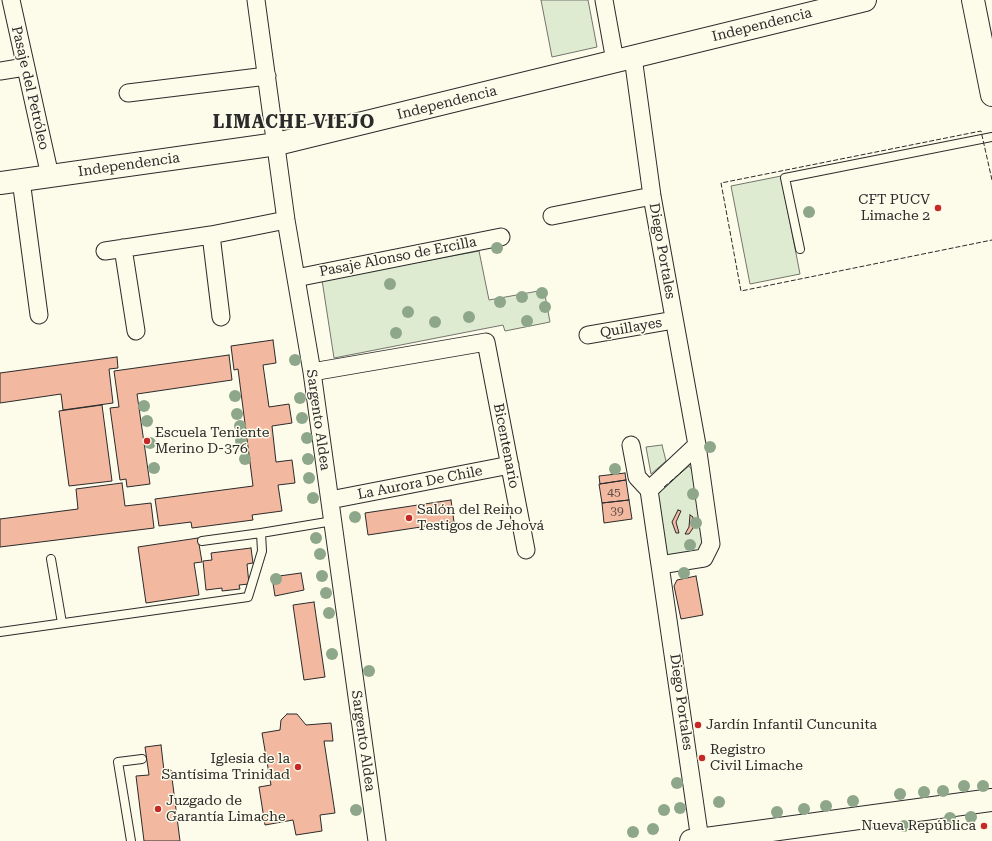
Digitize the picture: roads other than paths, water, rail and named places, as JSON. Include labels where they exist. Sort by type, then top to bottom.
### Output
[{"type":"main road","name":"Independencia","points":[[10,182],[277,144],[865,0]]},
{"type":"main road","points":[[974,0],[992,95]]},
{"type":"main road","points":[[696,840],[756,837],[992,800]]},
{"type":"street","name":"Pasaje del Petróleo","points":[[10,0],[50,176]]},
{"type":"street","name":"Diego Portales","points":[[604,0],[624,59],[652,196],[697,445],[711,544],[704,558],[660,565]]},
{"type":"street","name":"Sargento Aldea","points":[[259,1],[267,76],[286,220],[312,372],[377,841]]},
{"type":"street","points":[[0,71],[25,67]]},
{"type":"street","points":[[128,93],[267,76]]},
{"type":"street","points":[[10,182],[39,315]]},
{"type":"street","points":[[552,216],[652,196]]},
{"type":"street","points":[[105,251],[211,235],[286,220]]},
{"type":"street","points":[[211,235],[221,317]]},
{"type":"street","name":"Pasaje Alonso de Ercilla","points":[[296,278],[501,237]]},
{"type":"street","points":[[123,248],[136,331]]},
{"type":"street","name":"Quillayes","points":[[588,335],[674,320]]},
{"type":"street","name":"Bicentenario","points":[[312,372],[486,342],[526,550]]},
{"type":"street","points":[[631,445],[637,477],[649,490],[697,445]]},
{"type":"street","name":"La Aurora De Chile","points":[[330,500],[510,465]]},
{"type":"street","name":"Diego Portales","points":[[649,490],[696,840]]},
{"type":"lane","points":[[800,249],[785,178],[992,137]]},
{"type":"lane","points":[[202,541],[332,521]]},
{"type":"lane","points":[[0,632],[248,597],[262,551],[261,533]]},
{"type":"lane","points":[[51,559],[62,623]]},
{"type":"lane","points":[[131,841],[118,762],[142,759]]},
{"type":"place","name":"CFT PUCV Limache 2","points":[[938,208]]},
{"type":"place","name":"Escuela Teniente Merino D-376","points":[[147,441]]},
{"type":"place","name":"Salón del Reino Testigos de Jehová","points":[[409,518]]},
{"type":"place","name":"Jardín Infantil Cuncunita","points":[[698,725]]},
{"type":"place","name":"Registro Civil Limache","points":[[702,758]]},
{"type":"place","name":"Iglesia de la Santísima Trinidad","points":[[298,767]]},
{"type":"place","name":"Juzgado de Garantía Limache","points":[[158,809]]},
{"type":"place","name":"Nueva República","points":[[984,826]]},
{"type":"district","name":"LIMACHE VIEJO","points":[[294,123]]}]
